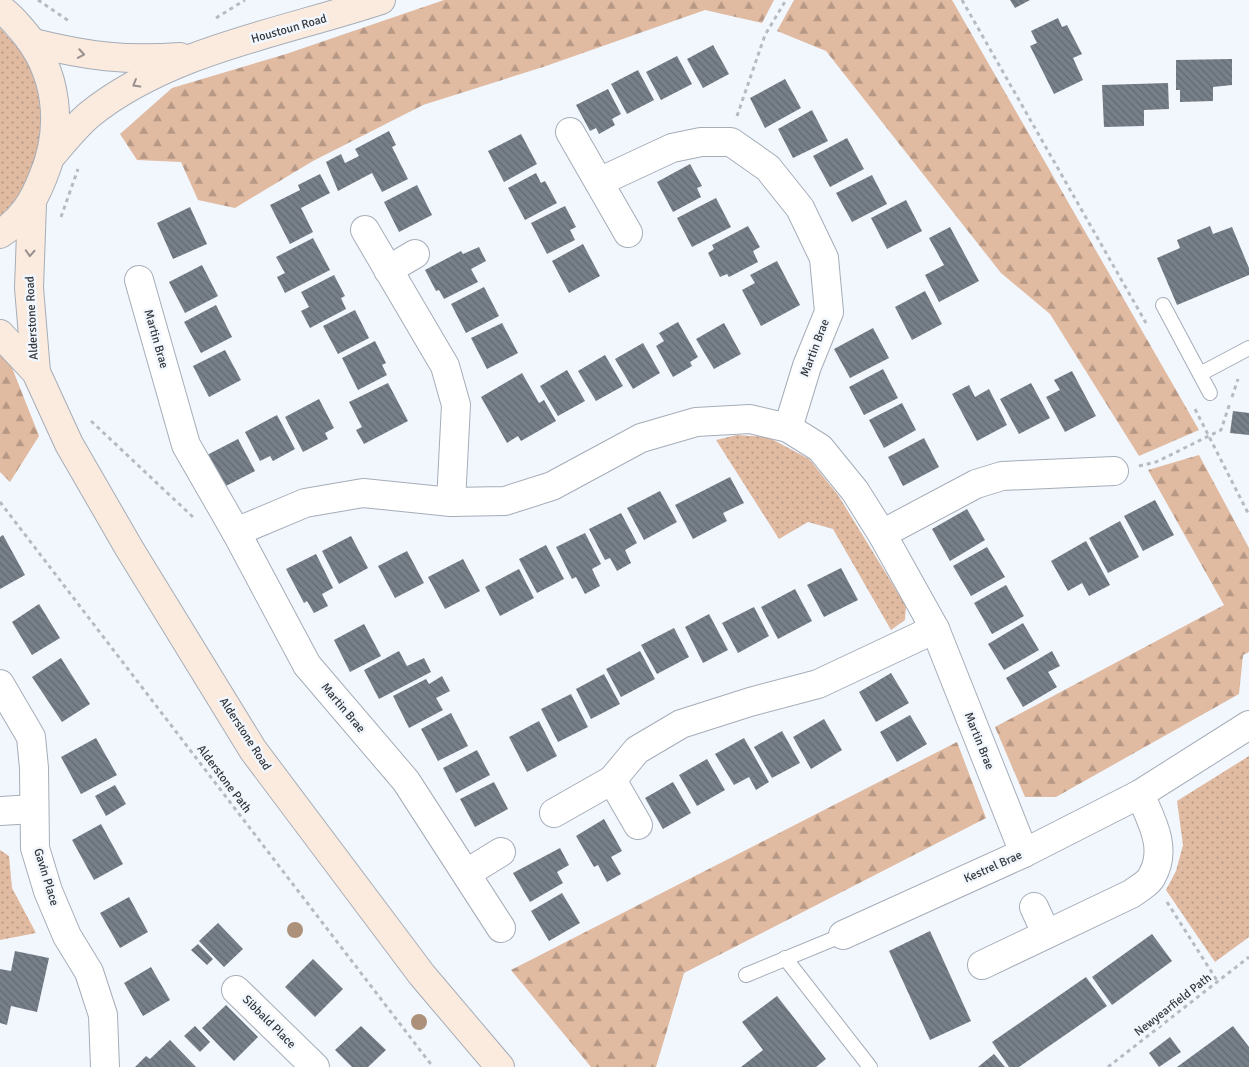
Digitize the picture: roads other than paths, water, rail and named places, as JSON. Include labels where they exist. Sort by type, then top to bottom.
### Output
[{"type":"street","name":"Houstoun Road","points":[[53,154],[88,116],[137,83],[196,56],[381,0]]},
{"type":"street","points":[[0,9],[34,43],[51,80],[57,113],[53,154],[32,204],[0,234]]},
{"type":"street","name":"Houstoun Road","points":[[34,43],[82,55],[141,60],[196,56]]},
{"type":"street","points":[[570,132],[628,233]]},
{"type":"street","name":"Martin Brae","points":[[599,182],[672,148],[701,142],[731,142],[768,168],[800,208],[824,258],[829,312],[807,366],[788,428]]},
{"type":"street","name":"Alderstone Road","points":[[32,204],[28,288],[36,372]]},
{"type":"street","points":[[365,230],[445,366],[456,405],[451,502]]},
{"type":"street","points":[[388,270],[415,254]]},
{"type":"street","name":"Martin Brae","points":[[139,280],[186,445],[236,532],[307,664],[406,781],[501,928]]},
{"type":"street","name":"Alderstone Road","points":[[0,334],[36,372],[79,460],[130,548],[253,750],[422,975],[500,1067]]},
{"type":"street","name":"Martin Brae","points":[[236,532],[305,503],[363,493],[451,502],[505,501],[552,486],[641,438],[696,422],[750,419],[788,428],[820,448],[855,491],[882,534],[935,629],[1024,853]]},
{"type":"street","points":[[882,534],[976,484],[1002,476],[1114,471]]},
{"type":"street","points":[[554,813],[612,780],[637,750],[681,724],[818,684],[935,629]]},
{"type":"street","name":"Gavin Place","points":[[0,684],[32,737],[35,848],[48,891],[66,936],[89,972],[103,1015],[105,1067]]},
{"type":"street","name":"Kestrel Brae","points":[[843,935],[1024,853],[1140,794],[1249,725]]},
{"type":"street","points":[[612,780],[638,824]]},
{"type":"street","points":[[982,965],[1046,933],[1132,894],[1152,878],[1160,855],[1156,832],[1140,794]]},
{"type":"street","points":[[0,811],[34,809]]},
{"type":"street","points":[[467,873],[501,852]]},
{"type":"street","points":[[1034,907],[1046,933]]},
{"type":"street","name":"Sibbald Place","points":[[236,990],[302,1063]]},
{"type":"lane","points":[[1163,305],[1210,393]]},
{"type":"lane","points":[[1200,374],[1249,348]]},
{"type":"lane","points":[[746,975],[843,935]]},
{"type":"lane","points":[[786,958],[870,1067]]}]
